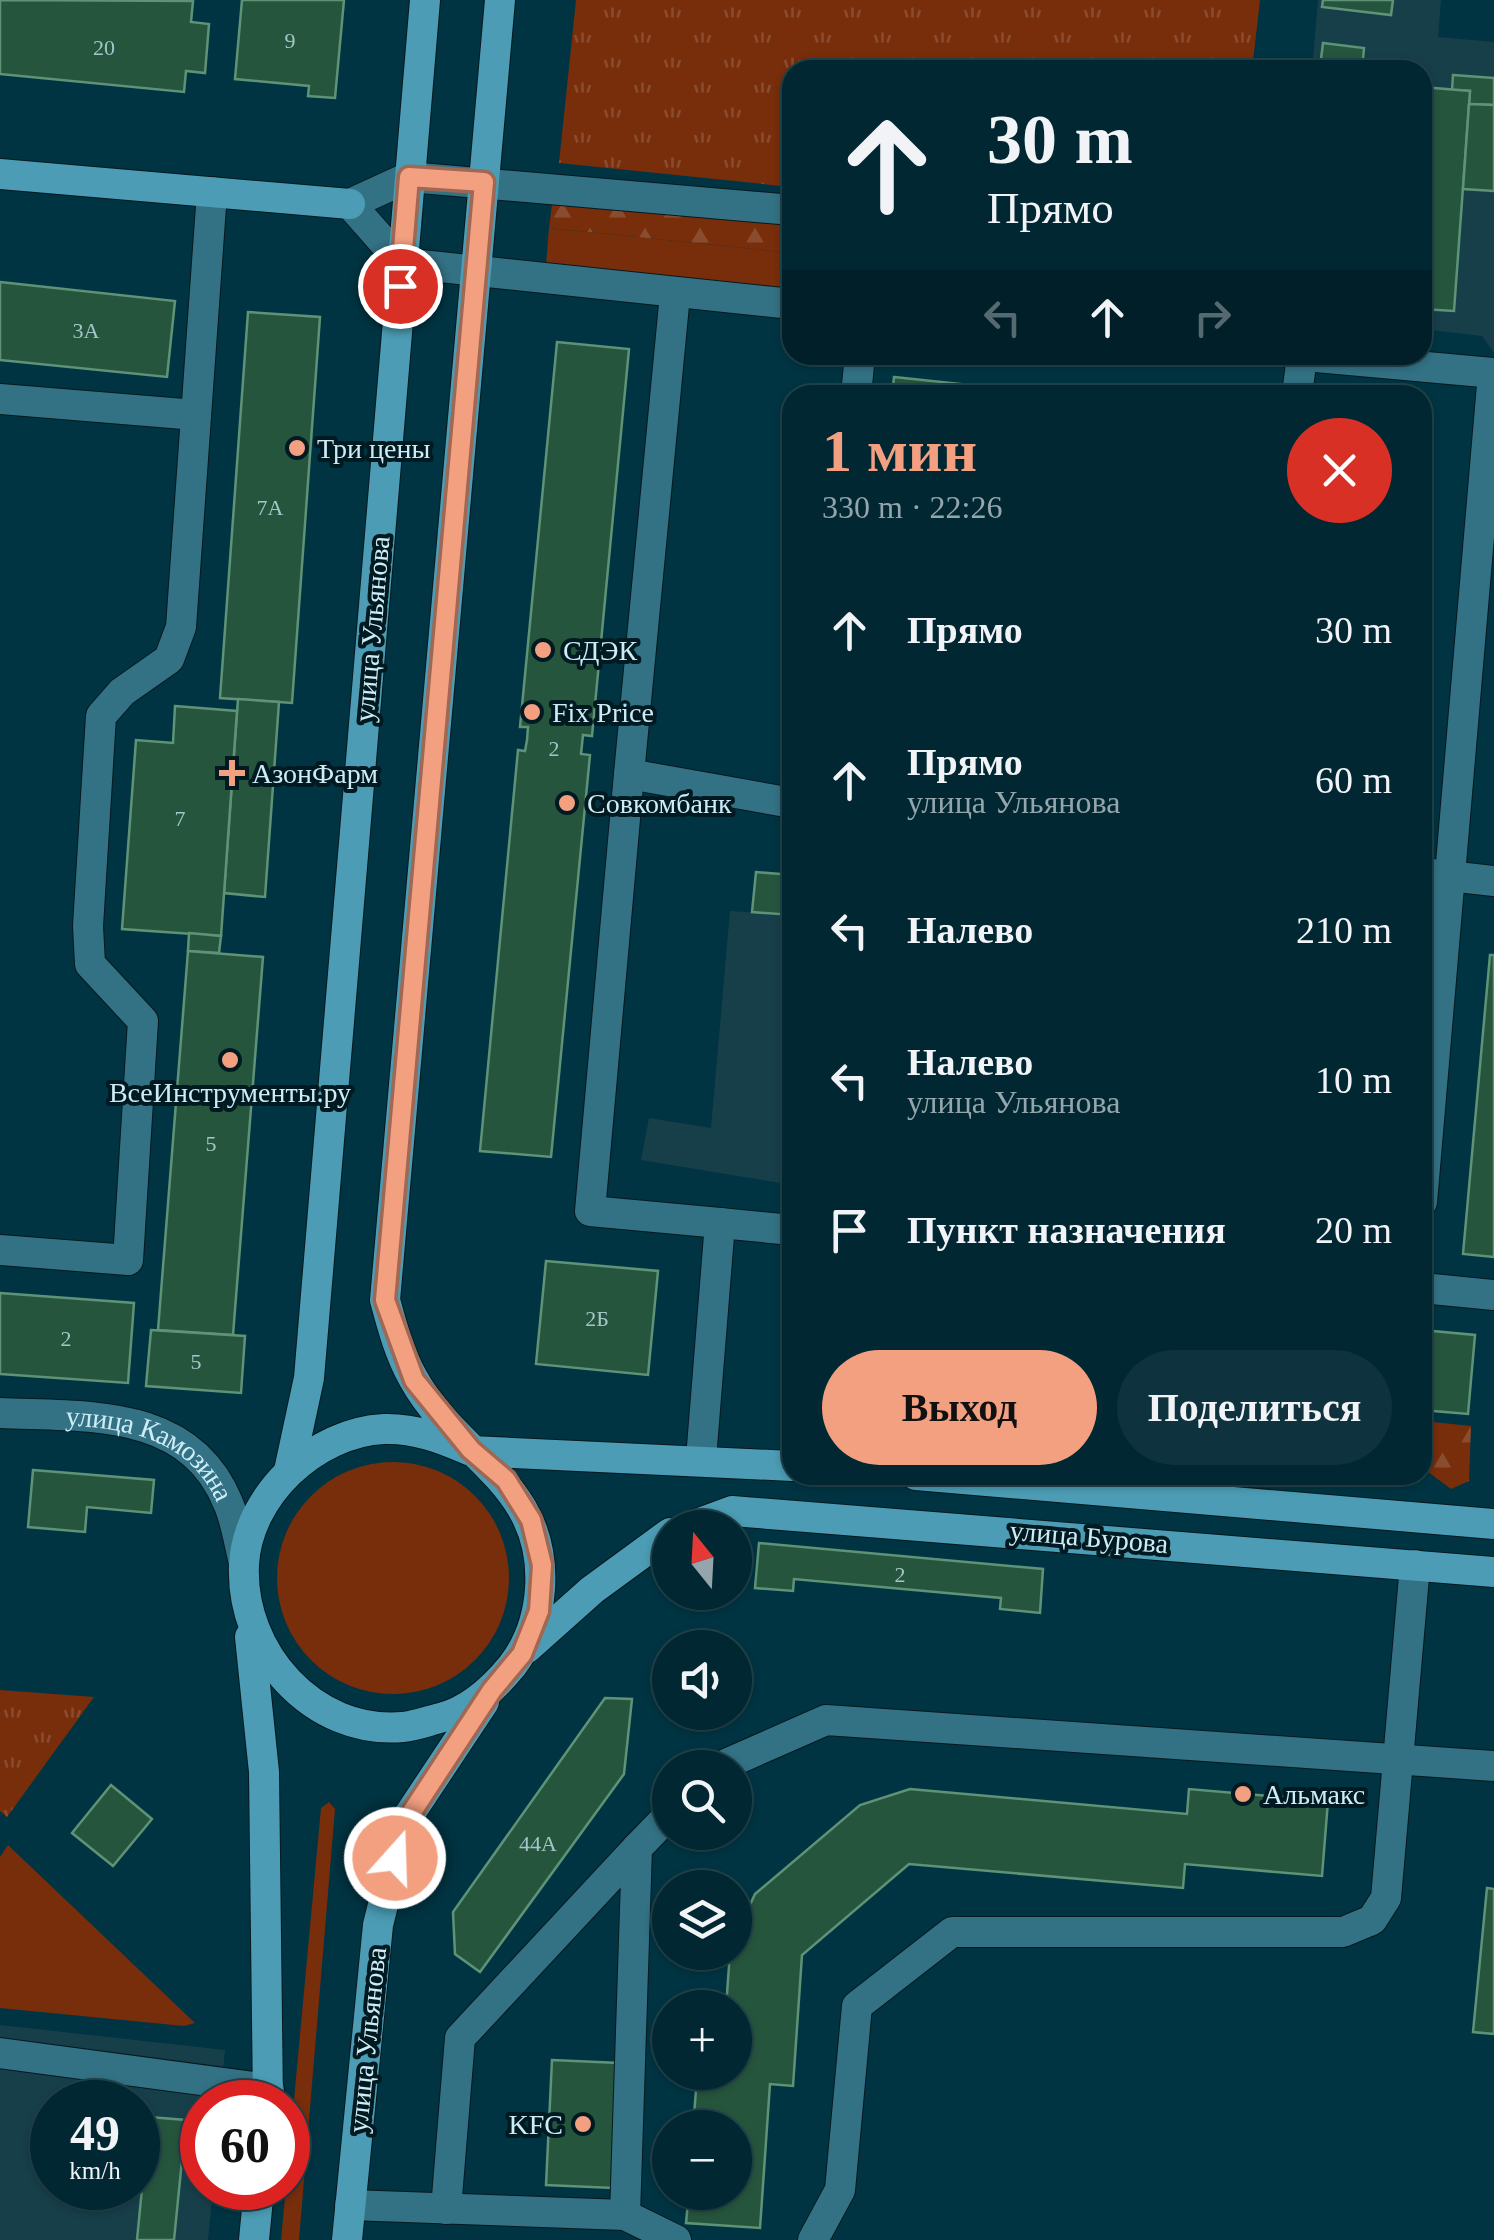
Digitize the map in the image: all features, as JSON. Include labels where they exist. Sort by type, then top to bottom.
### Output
[{"type":"main road","name":"улица Ульянова","points":[[289,1471],[308,1378],[425,0]]},
{"type":"main road","points":[[500,0],[385,1300],[414,1380],[471,1450],[506,1480],[531,1520],[542,1565],[539,1611],[522,1654]]},
{"type":"main road","points":[[0,174],[350,204]]},
{"type":"main road","points":[[269,2080],[264,1772],[244,1563],[258,1513],[289,1471],[332,1442],[382,1429],[428,1433],[471,1450],[701,1458],[782,1465]]},
{"type":"main road","name":"улица Бурова","points":[[1034,1485],[1494,1524]]},
{"type":"main road","name":"улица Бурова","points":[[752,1513],[1494,1572]]},
{"type":"main road","points":[[248,1614],[269,1662],[304,1698],[351,1722],[403,1727],[453,1715],[492,1690],[522,1654],[592,1590],[652,1546]]},
{"type":"main road","name":"улица Ульянова","points":[[347,2240],[378,1925],[404,1824],[492,1690]]},
{"type":"main road","points":[[254,2240],[257,2210]]},
{"type":"street","points":[[782,209],[409,177],[350,204],[402,263],[782,303]]},
{"type":"street","points":[[0,1250],[128,1260],[143,1021],[90,964],[88,926],[101,716],[122,692],[169,658],[180,627],[212,192]]},
{"type":"street","points":[[676,294],[590,1211],[782,1229]]},
{"type":"street","points":[[1418,365],[1493,373],[1435,874],[1432,950]]},
{"type":"street","points":[[0,400],[196,415]]},
{"type":"street","points":[[629,774],[782,801]]},
{"type":"street","points":[[1435,874],[1494,880]]},
{"type":"street","points":[[701,1458],[720,1224]]},
{"type":"street","points":[[1432,1289],[1494,1294]]},
{"type":"street","name":"улица Камозина","points":[[0,1413],[123,1418],[168,1436],[204,1462],[228,1502],[244,1563]]},
{"type":"street","points":[[813,2240],[840,2190],[857,2006],[952,1932],[1344,1932],[1372,1920],[1386,1898],[1401,1760],[1414,1565]]},
{"type":"street","points":[[752,1753],[826,1720],[1494,1766]]},
{"type":"street","points":[[446,2209],[460,2038],[652,1833]]},
{"type":"street","points":[[625,2215],[637,1848]]},
{"type":"street","points":[[0,2053],[180,2082]]},
{"type":"street","points":[[350,2205],[446,2209],[531,2226],[625,2215],[676,2240]]},
{"type":"shaded area","points":[[1318,0],[1441,0],[1438,37],[1494,42],[1494,353],[1482,336],[1432,330],[1432,60],[1313,60]]},
{"type":"shaded area","points":[[730,911],[782,914],[782,1183],[641,1160],[649,1118],[711,1128]]},
{"type":"shaded area","points":[[0,2025],[225,2050],[222,2080],[180,2080],[180,2210],[211,2210],[208,2240],[0,2240]]},
{"type":"green space","points":[[576,0],[1260,0],[1253,60],[782,60],[782,186],[559,163]]},
{"type":"green space","points":[[553,197],[782,220],[782,252],[549,228]]},
{"type":"green space","points":[[549,228],[782,252],[782,290],[546,264]]},
{"type":"green space","points":[[1432,1422],[1471,1426],[1469,1481],[1451,1489],[1432,1475]]},
{"type":"green space","points":[[393,1462],[438,1470],[475,1496],[501,1533],[509,1578],[501,1623],[475,1660],[438,1686],[393,1694],[348,1686],[311,1660],[285,1623],[277,1578],[285,1533],[311,1496],[348,1470]]},
{"type":"green space","points":[[0,1690],[94,1697],[7,1817],[0,1811]]},
{"type":"green space","points":[[329,1802],[335,1809],[310,2108],[310,2080],[296,2080],[321,1808]]},
{"type":"green space","points":[[8,1845],[195,2023],[184,2026],[0,2008],[0,1857]]},
{"type":"green space","points":[[284,2210],[302,2210],[299,2240],[281,2240]]},
{"type":"building","points":[[0,0],[193,1],[191,22],[209,24],[205,73],[186,71],[184,92],[0,74]]},
{"type":"building","points":[[242,0],[344,0],[335,98],[308,96],[309,86],[235,79]]},
{"type":"building","points":[[1323,0],[1393,0],[1391,15],[1322,7]]},
{"type":"building","points":[[1323,43],[1364,48],[1363,60],[1321,60]]},
{"type":"building","points":[[1453,75],[1494,78],[1494,105],[1469,104],[1470,91],[1452,90]]},
{"type":"building","points":[[1432,88],[1470,91],[1454,311],[1432,310]]},
{"type":"building","points":[[1469,104],[1494,105],[1494,191],[1463,189]]},
{"type":"building","points":[[0,282],[175,301],[167,377],[0,360]]},
{"type":"building","points":[[248,312],[320,317],[292,703],[220,698]]},
{"type":"building","points":[[557,342],[629,349],[592,736],[583,735],[581,754],[590,755],[551,1157],[480,1151],[518,750],[525,751],[527,740],[528,727],[520,727]]},
{"type":"building","points":[[894,377],[971,385],[893,385]]},
{"type":"building","points":[[238,699],[279,702],[265,897],[224,893]]},
{"type":"building","points":[[175,706],[237,711],[221,936],[122,929],[136,740],[173,743]]},
{"type":"building","points":[[756,872],[782,874],[782,914],[752,912]]},
{"type":"building","points":[[189,933],[221,936],[219,953],[188,951]]},
{"type":"building","points":[[188,951],[263,957],[233,1335],[158,1330]]},
{"type":"building","points":[[1490,955],[1494,955],[1494,1257],[1463,1254]]},
{"type":"building","points":[[546,1261],[658,1271],[648,1375],[536,1364]]},
{"type":"building","points":[[0,1293],[134,1303],[128,1383],[0,1374]]},
{"type":"building","points":[[151,1330],[245,1336],[241,1393],[146,1386]]},
{"type":"building","points":[[1432,1331],[1475,1335],[1468,1414],[1432,1411]]},
{"type":"building","points":[[33,1470],[154,1480],[151,1513],[87,1507],[85,1532],[28,1527]]},
{"type":"building","points":[[759,1543],[1043,1569],[1040,1613],[1000,1609],[1001,1598],[794,1579],[793,1591],[755,1588]]},
{"type":"building","points":[[605,1698],[632,1699],[624,1774],[480,1972],[455,1954],[453,1912]]},
{"type":"building","points":[[111,1785],[152,1819],[113,1866],[72,1833]]},
{"type":"building","points":[[910,1789],[1187,1814],[1189,1789],[1328,1801],[1322,1876],[1185,1864],[1183,1888],[909,1864],[802,1955],[793,2086],[770,2084],[760,2228],[686,2223],[687,2210],[752,2210],[752,2110],[694,2110],[696,2090],[752,2090],[752,1990],[727,1990],[729,1970],[752,1970],[752,1900],[860,1805]]},
{"type":"building","points":[[1487,1888],[1494,1889],[1494,2034],[1473,2032]]},
{"type":"building","name":"KFC","points":[[552,2060],[619,2063],[613,2188],[546,2185]]},
{"type":"building","points":[[160,2118],[180,2120],[180,2180],[174,2240],[137,2240],[140,2210],[160,2210]]},
{"type":"place","name":"Три цены","points":[[297,448]]},
{"type":"place","name":"СДЭК","points":[[543,650]]},
{"type":"place","name":"Fix Price","points":[[532,712]]},
{"type":"place","name":"АзонФарм","points":[[232,773]]},
{"type":"place","name":"Совкомбанк","points":[[567,803]]},
{"type":"place","name":"ВсеИнструменты.ру","points":[[230,1060]]},
{"type":"place","name":"Альмакс","points":[[1243,1794]]},
{"type":"place","name":"KFC","points":[[583,2124]]},
{"type":"route","points":[[395,1858],[404,1824],[492,1690],[522,1654],[539,1611],[542,1565],[531,1520],[506,1480],[471,1450],[414,1380],[396,1341],[385,1300],[484,182],[409,177],[400,286]]}]
